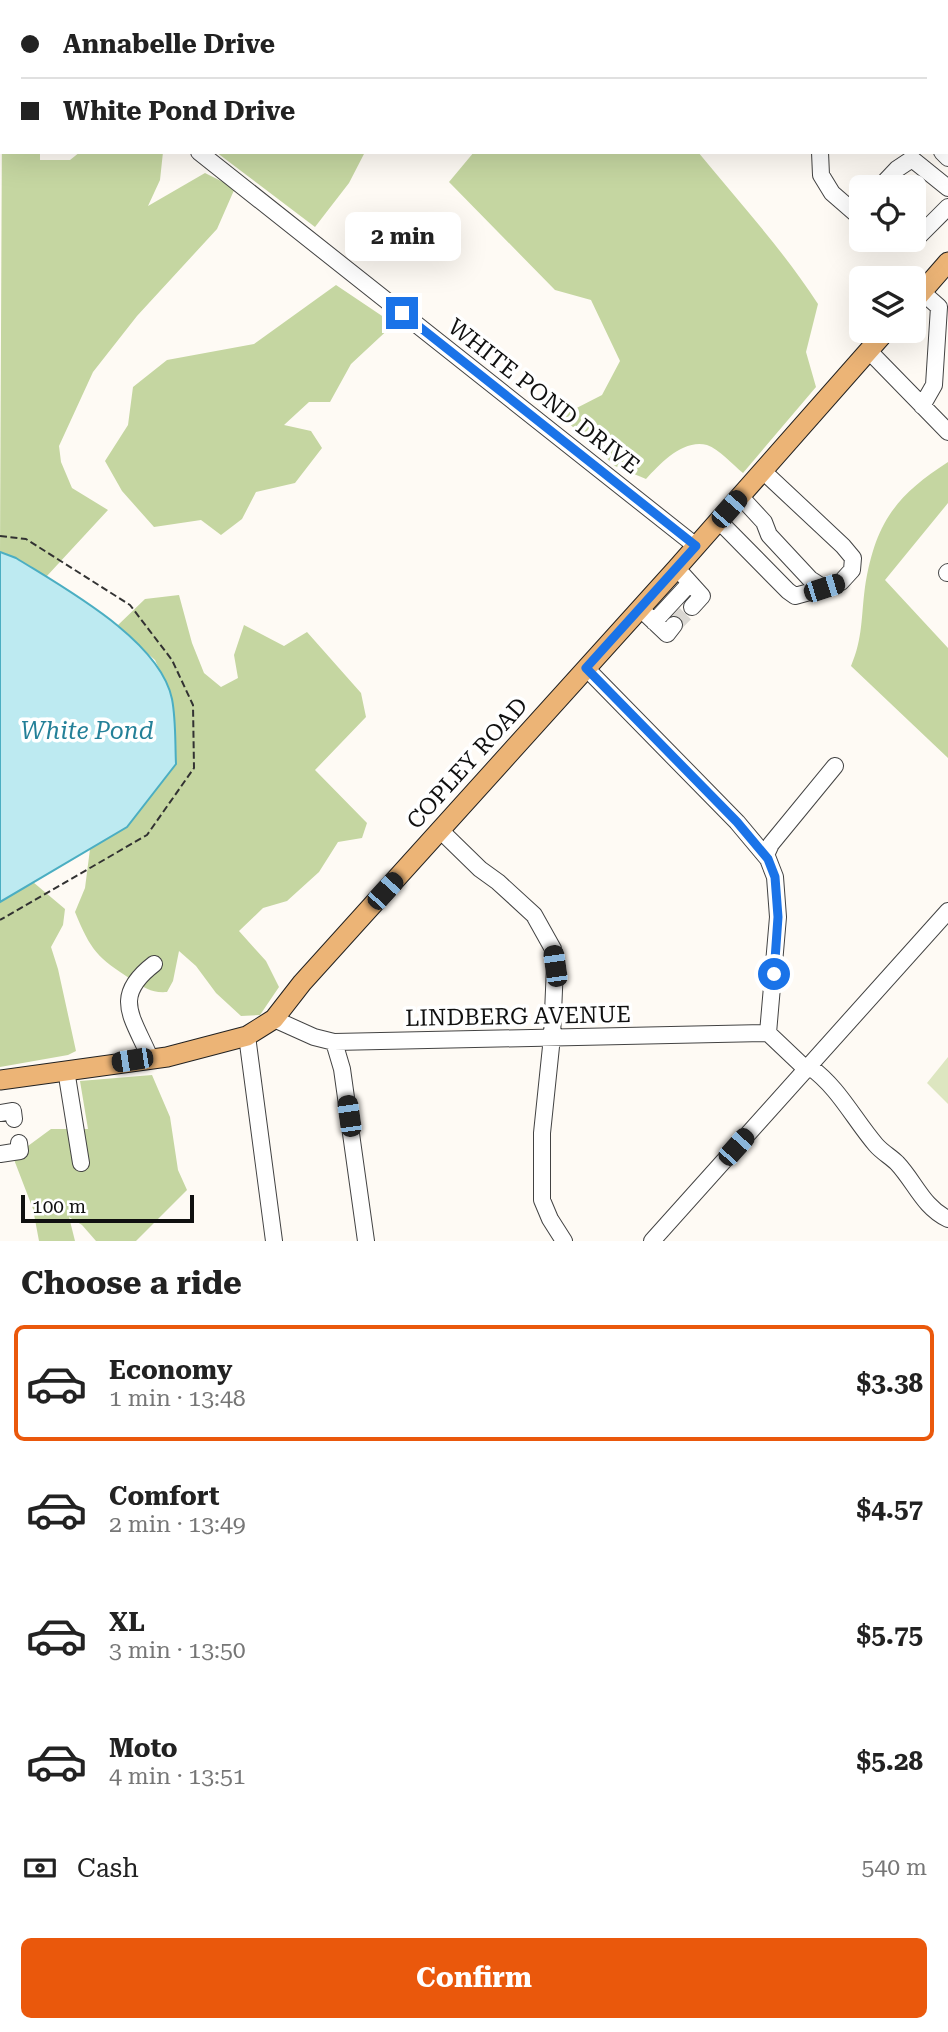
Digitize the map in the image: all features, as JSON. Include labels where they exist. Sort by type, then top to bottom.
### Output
[{"type":"main road","points":[[926,287],[948,262]]},
{"type":"main road","name":"COPLEY ROAD","points":[[0,1080],[199,1050],[247,1036],[274,1019],[302,983],[586,668],[647,615],[683,576],[696,546],[876,343]]},
{"type":"street","name":"WHITE POND DRIVE","points":[[202,154],[696,546]]},
{"type":"street","points":[[820,154],[821,175],[832,193],[849,208]]},
{"type":"street","points":[[891,175],[912,159],[948,188]]},
{"type":"street","points":[[926,229],[948,207]]},
{"type":"street","points":[[922,406],[933,386],[939,307],[926,300]]},
{"type":"street","points":[[869,351],[948,432]]},
{"type":"street","points":[[933,386],[948,375]]},
{"type":"street","points":[[719,521],[795,596],[841,582],[852,570],[853,558],[843,546],[763,471]]},
{"type":"street","points":[[740,496],[764,522],[769,535],[810,579],[824,588]]},
{"type":"street","points":[[683,576],[702,596],[692,607]]},
{"type":"street","points":[[647,615],[667,634],[674,625]]},
{"type":"street","points":[[586,668],[737,822],[765,855],[775,877],[778,917],[768,1033],[828,1082],[877,1146],[897,1163],[926,1202],[948,1219]]},
{"type":"street","points":[[765,855],[835,766]]},
{"type":"street","points":[[440,830],[534,915],[553,949],[555,966],[552,1037],[542,1133],[542,1200],[564,1241]]},
{"type":"street","points":[[652,1241],[948,911]]},
{"type":"street","points":[[150,1058],[128,1001],[130,990],[137,979],[154,964]]},
{"type":"street","name":"LINDBERG AVENUE","points":[[274,1019],[314,1037],[334,1042],[768,1033]]},
{"type":"street","points":[[247,1036],[274,1241]]},
{"type":"street","points":[[334,1042],[342,1069],[366,1241]]},
{"type":"street","points":[[66,1070],[81,1163]]},
{"type":"street","points":[[0,1154],[20,1147]]},
{"type":"path","points":[[0,536],[26,539],[130,605],[172,660],[193,705],[194,768],[147,835],[0,920]]},
{"type":"green space","points":[[2,154],[40,154],[40,160],[70,160],[78,154],[163,154],[160,180],[148,206],[205,173],[235,188],[217,229],[137,316],[93,372],[59,446],[61,462],[72,488],[108,510],[46,577],[16,558],[0,552]]},
{"type":"green space","points":[[219,154],[364,154],[349,183],[315,227]]},
{"type":"green space","points":[[472,154],[700,154],[775,245],[818,304],[806,352],[816,387],[743,473],[716,450],[698,444],[673,454],[646,479],[615,466],[561,416],[602,395],[620,361],[591,300],[555,290],[449,182]]},
{"type":"green space","points":[[336,285],[394,324],[351,364],[330,402],[309,402],[284,425],[311,431],[322,448],[295,483],[256,492],[242,519],[221,535],[201,520],[154,527],[122,491],[105,461],[128,425],[133,387],[167,360],[254,344]]},
{"type":"green space","points":[[948,462],[948,503],[885,580],[948,648],[948,758],[851,666],[860,637],[869,565],[882,529],[901,500]]},
{"type":"green space","points":[[179,595],[192,643],[204,673],[221,687],[238,678],[234,655],[244,625],[284,646],[307,632],[361,693],[366,717],[315,770],[367,823],[362,838],[338,842],[319,872],[287,901],[263,908],[239,931],[266,961],[279,987],[260,1015],[241,1016],[216,993],[196,966],[179,951],[173,981],[167,992],[145,988],[96,952],[75,912],[85,888],[90,849],[127,827],[176,764],[172,698],[155,660],[117,626],[145,599]]},
{"type":"green space","points":[[33,882],[65,909],[63,925],[51,947],[76,1051],[68,1055],[0,1067],[0,902]]},
{"type":"green space","points":[[948,1057],[948,1104],[927,1083]]},
{"type":"green space","points":[[152,1075],[170,1117],[178,1170],[187,1190],[136,1241],[96,1241],[82,1225],[69,1217],[75,1241],[39,1241],[33,1209],[13,1157],[51,1129],[88,1129],[80,1081]]},
{"type":"water","name":"White Pond","points":[[0,552],[16,558],[83,600],[130,636],[149,656],[164,677],[172,699],[176,764],[127,827],[0,902]]},
{"type":"tunnel","points":[[674,625],[692,607]]},
{"type":"route","points":[[402,313],[696,546],[586,668],[737,822],[768,859],[775,877],[778,917],[774,974]]}]
